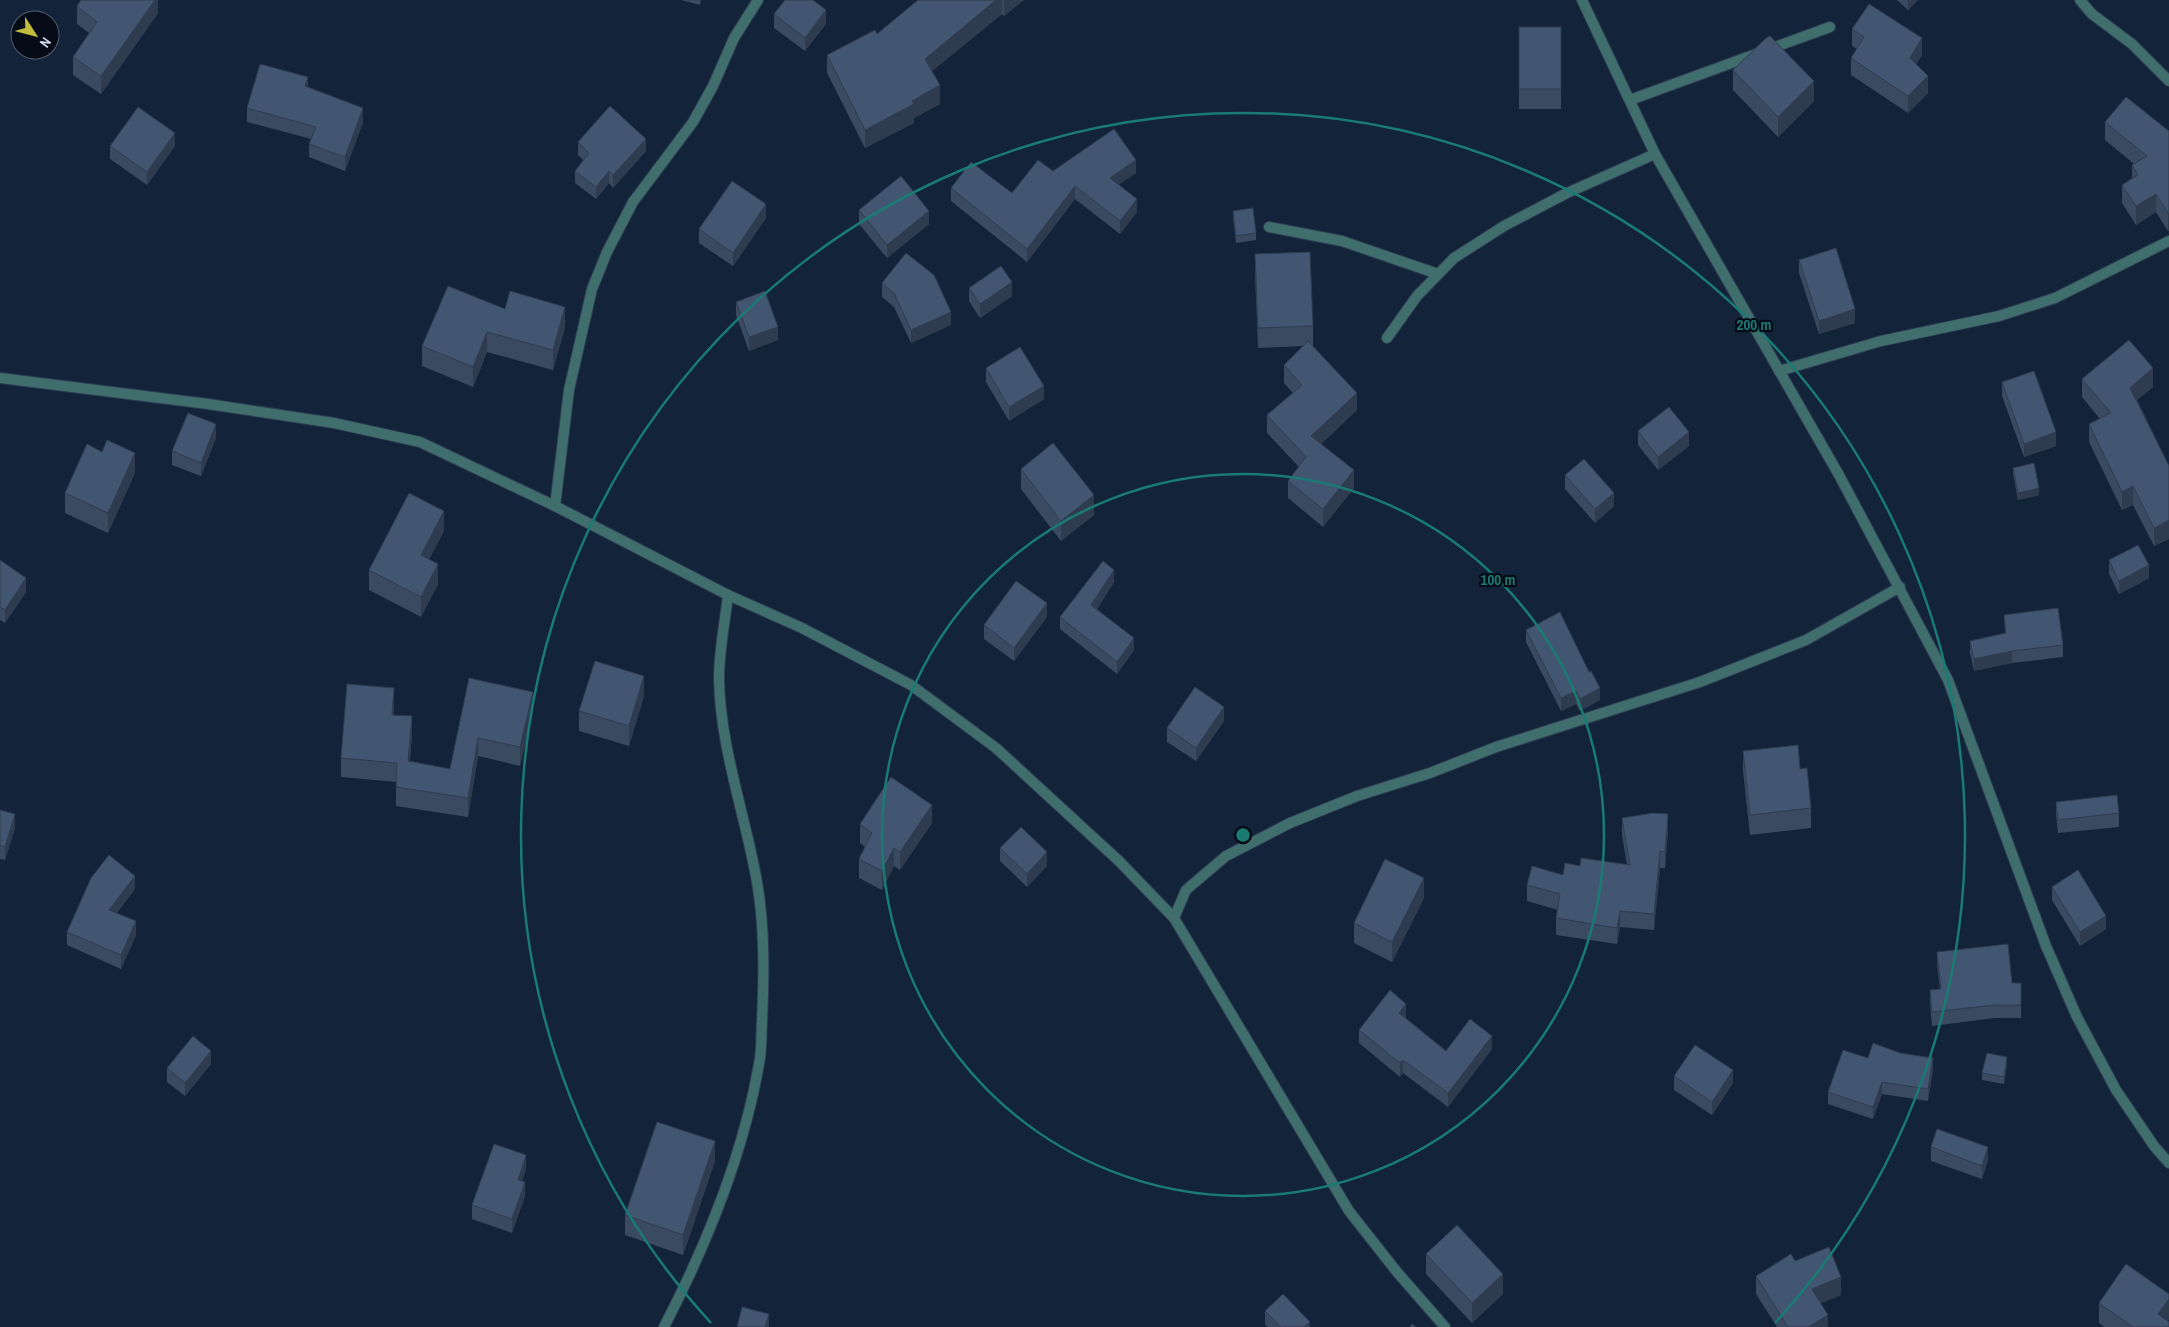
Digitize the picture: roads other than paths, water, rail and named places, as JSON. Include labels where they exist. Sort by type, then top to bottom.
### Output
[{"type":"street","points":[[555,506],[569,390],[592,289],[607,252],[633,202],[693,122],[713,86],[734,38],[758,0]]},
{"type":"street","points":[[1582,0],[1655,154],[1900,587],[1948,680],[2046,946],[2077,1017],[2116,1090],[2154,1146],[2169,1163]]},
{"type":"street","points":[[2080,0],[2092,14],[2132,44],[2169,81]]},
{"type":"street","points":[[1630,100],[1830,27]]},
{"type":"street","points":[[1387,338],[1417,296],[1454,258],[1504,226],[1567,193],[1655,154]]},
{"type":"street","points":[[1268,228],[1342,241],[1438,274]]},
{"type":"street","points":[[1779,371],[1881,341],[2000,316],[2055,298],[2169,241]]},
{"type":"street","points":[[0,378],[208,404],[334,423],[410,440],[428,446],[555,506],[728,595],[802,628],[911,685],[996,748],[1105,849],[1174,918],[1349,1211],[1396,1272],[1445,1327]]},
{"type":"street","points":[[1174,918],[1186,890],[1226,856],[1290,823],[1357,796],[1430,772],[1496,746],[1709,678],[1806,640],[1900,587]]},
{"type":"street","points":[[664,1327],[683,1291],[720,1207],[746,1126],[760,1062],[764,984],[762,928],[757,883],[725,739],[719,677],[728,595]]}]
